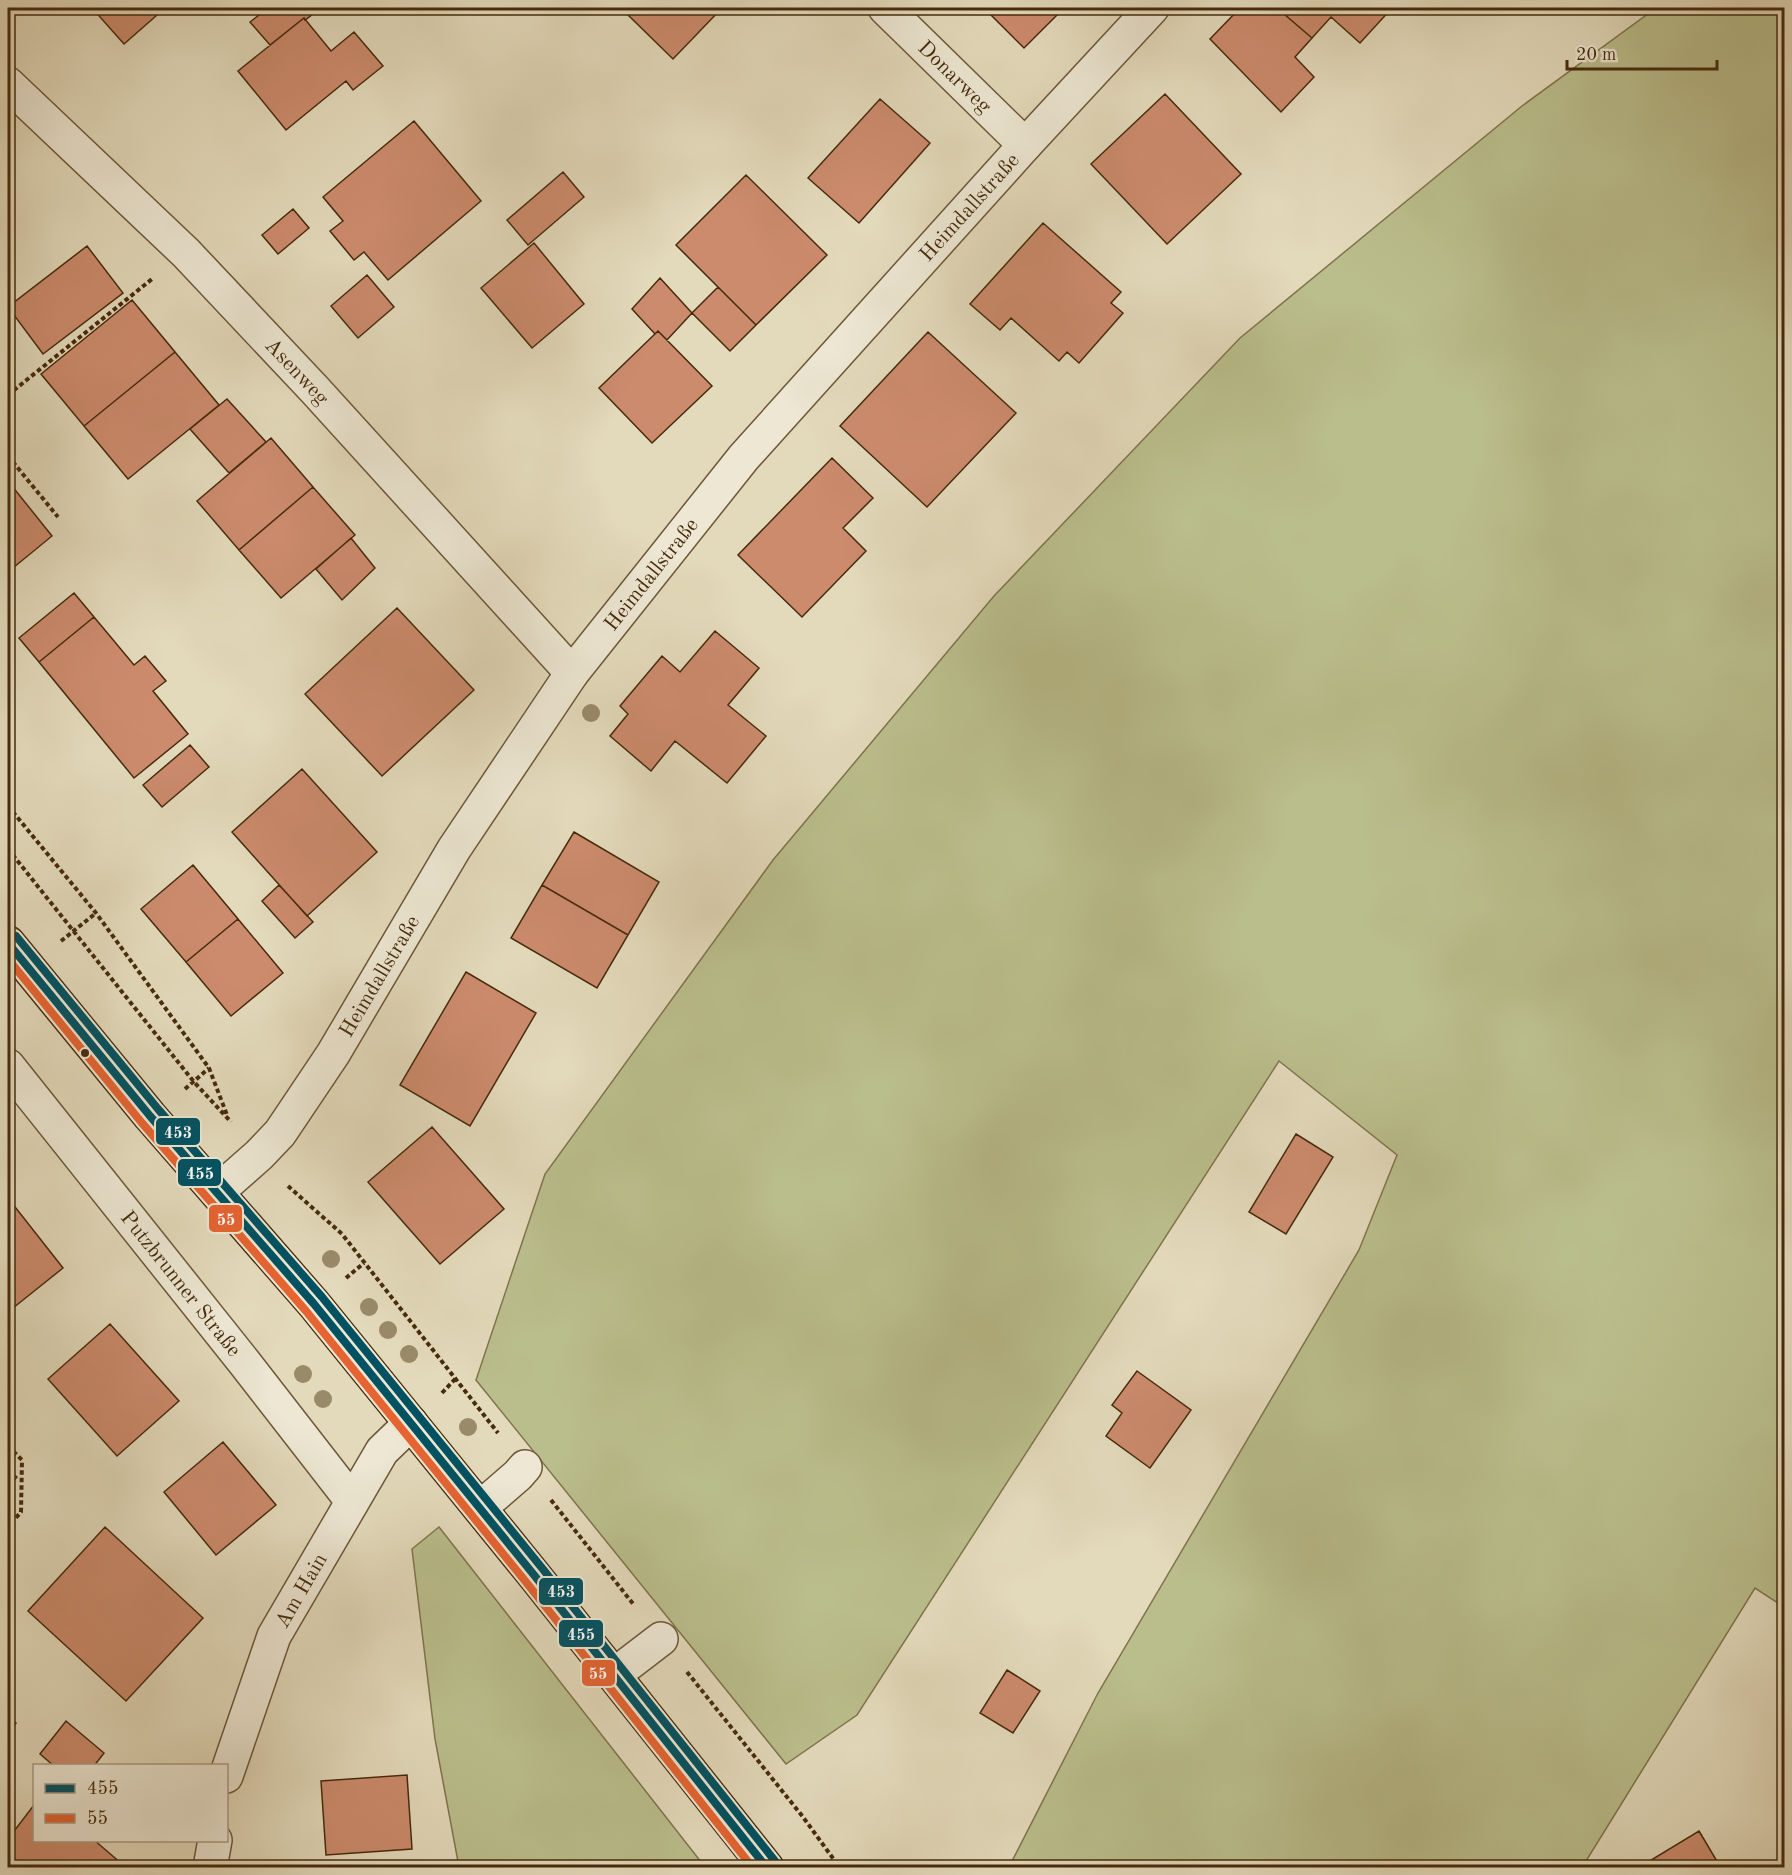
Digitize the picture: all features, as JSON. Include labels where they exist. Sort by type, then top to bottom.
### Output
[{"type":"main road","points":[[8,943],[77,1029],[314,1304],[534,1575],[767,1868]]},
{"type":"street","name":"Donarweg","points":[[885,8],[1025,145]]},
{"type":"street","name":"Heimdallstraße","points":[[217,1192],[280,1133],[333,1054],[454,849],[572,673],[744,457],[1025,145],[1152,8]]},
{"type":"street","name":"Asenweg","points":[[8,84],[186,253],[315,390],[572,673]]},
{"type":"street","name":"Putzbrunner Straße","points":[[8,1066],[352,1501]]},
{"type":"street","name":"Am Hain","points":[[228,1770],[274,1636],[382,1451],[411,1423]]},
{"type":"street","points":[[480,1508],[525,1467]]},
{"type":"street","points":[[614,1675],[661,1639]]},
{"type":"street","points":[[210,1868],[215,1842]]},
{"type":"path","points":[[8,395],[186,253]]},
{"type":"path","points":[[8,456],[58,517]]},
{"type":"path","points":[[8,806],[96,913],[209,1068],[228,1118]]},
{"type":"path","points":[[8,849],[194,1082],[280,1179],[342,1234],[456,1378]]},
{"type":"path","points":[[8,1446],[21,1460],[21,1512],[8,1527]]},
{"type":"green space","points":[[1656,8],[1784,8],[1784,1607],[1755,1588],[1586,1861],[1589,1867],[1009,1867],[1098,1693],[1359,1250],[1397,1155],[1279,1061],[857,1715],[786,1764],[476,1380],[545,1174],[773,860],[994,596],[1240,338],[1522,106]]},
{"type":"green space","points":[[439,1527],[705,1867],[459,1867],[435,1739],[412,1549]]},
{"type":"building","points":[[92,8],[165,8],[124,44]]},
{"type":"building","points":[[268,8],[321,8],[305,20],[304,18],[270,45],[250,22]]},
{"type":"building","points":[[630,8],[722,8],[673,59],[625,12]]},
{"type":"building","points":[[984,8],[1064,8],[1024,48]]},
{"type":"building","points":[[1240,8],[1277,8],[1312,38],[1295,57],[1314,77],[1281,112],[1210,39]]},
{"type":"building","points":[[1277,8],[1392,8],[1360,43],[1331,17],[1312,38]]},
{"type":"building","points":[[304,18],[331,51],[354,32],[383,66],[353,90],[346,81],[286,130],[238,71]]},
{"type":"building","points":[[1165,94],[1241,174],[1167,244],[1091,164]]},
{"type":"building","points":[[880,99],[930,143],[859,223],[808,178]]},
{"type":"building","points":[[414,121],[481,201],[388,280],[364,252],[354,260],[330,231],[343,221],[323,197]]},
{"type":"building","points":[[563,172],[584,197],[528,245],[507,220]]},
{"type":"building","points":[[746,175],[827,255],[756,325],[676,245]]},
{"type":"building","points":[[293,209],[309,228],[278,254],[262,235]]},
{"type":"building","points":[[1043,223],[1121,292],[1111,303],[1123,313],[1079,363],[1067,352],[1059,361],[1011,318],[1000,330],[970,304]]},
{"type":"building","points":[[534,243],[584,304],[532,348],[481,288]]},
{"type":"building","points":[[87,246],[123,293],[43,354],[8,307]]},
{"type":"building","points":[[367,275],[394,307],[358,338],[331,306]]},
{"type":"building","points":[[660,278],[692,313],[667,340],[658,331],[655,334],[632,309]]},
{"type":"building","points":[[718,287],[756,325],[730,351],[692,313]]},
{"type":"building","points":[[132,300],[175,352],[84,426],[41,374]]},
{"type":"building","points":[[658,331],[712,386],[652,443],[599,388]]},
{"type":"building","points":[[928,332],[1016,413],[927,507],[840,426]]},
{"type":"building","points":[[175,352],[219,405],[128,479],[84,426]]},
{"type":"building","points":[[227,399],[266,442],[229,473],[190,429]]},
{"type":"building","points":[[271,438],[313,487],[239,550],[197,501]]},
{"type":"building","points":[[832,458],[873,498],[843,528],[866,551],[802,617],[738,555]]},
{"type":"building","points":[[8,481],[52,536],[8,572]]},
{"type":"building","points":[[313,487],[355,535],[281,598],[239,550]]},
{"type":"building","points":[[351,538],[375,568],[342,600],[316,569]]},
{"type":"building","points":[[74,593],[94,617],[39,662],[19,638]]},
{"type":"building","points":[[397,608],[474,690],[382,776],[305,694]]},
{"type":"building","points":[[94,617],[134,665],[145,656],[166,681],[153,691],[188,734],[134,778],[39,662]]},
{"type":"building","points":[[715,631],[759,668],[728,705],[766,736],[727,783],[675,741],[651,771],[610,736],[628,714],[620,706],[662,656],[680,672]]},
{"type":"building","points":[[190,745],[209,767],[162,807],[143,785]]},
{"type":"building","points":[[302,769],[377,852],[307,916],[232,832]]},
{"type":"building","points":[[574,832],[659,882],[628,935],[542,885]]},
{"type":"building","points":[[193,865],[238,919],[186,962],[141,909]]},
{"type":"building","points":[[279,885],[313,922],[295,938],[262,901]]},
{"type":"building","points":[[542,885],[628,935],[597,988],[511,938]]},
{"type":"building","points":[[238,919],[283,973],[231,1016],[186,962]]},
{"type":"building","points":[[466,972],[536,1013],[470,1126],[400,1085]]},
{"type":"building","points":[[432,1127],[504,1209],[440,1264],[368,1182]]},
{"type":"building","points":[[1296,1134],[1333,1157],[1286,1234],[1249,1212]]},
{"type":"building","points":[[8,1198],[63,1268],[8,1312]]},
{"type":"building","points":[[110,1324],[179,1401],[117,1456],[48,1379]]},
{"type":"building","points":[[1137,1371],[1191,1410],[1150,1468],[1106,1436],[1122,1413],[1112,1405]]},
{"type":"building","points":[[223,1442],[276,1505],[216,1555],[164,1492]]},
{"type":"building","points":[[8,1469],[17,1477],[8,1487]]},
{"type":"building","points":[[105,1527],[203,1618],[126,1701],[28,1611]]},
{"type":"building","points":[[1007,1670],[1040,1691],[1013,1733],[980,1713]]},
{"type":"building","points":[[8,1716],[16,1723],[8,1733]]},
{"type":"building","points":[[66,1721],[104,1753],[96,1764],[52,1764],[40,1754]]},
{"type":"building","points":[[407,1775],[412,1849],[326,1855],[321,1781]]},
{"type":"building","points":[[33,1806],[33,1842],[96,1842],[122,1864],[121,1868],[15,1868],[8,1861],[8,1839]]},
{"type":"building","points":[[1699,1831],[1721,1868],[1638,1868]]},
{"type":"transit line","name":"453","points":[[16,936],[158,1109],[322,1297],[542,1568],[775,1861]]},
{"type":"transit line","name":"455","points":[[8,943],[150,1116],[314,1304],[534,1575],[767,1868]]},
{"type":"transit line","name":"55","points":[[8,959],[142,1123],[306,1311],[526,1582],[753,1868]]}]
